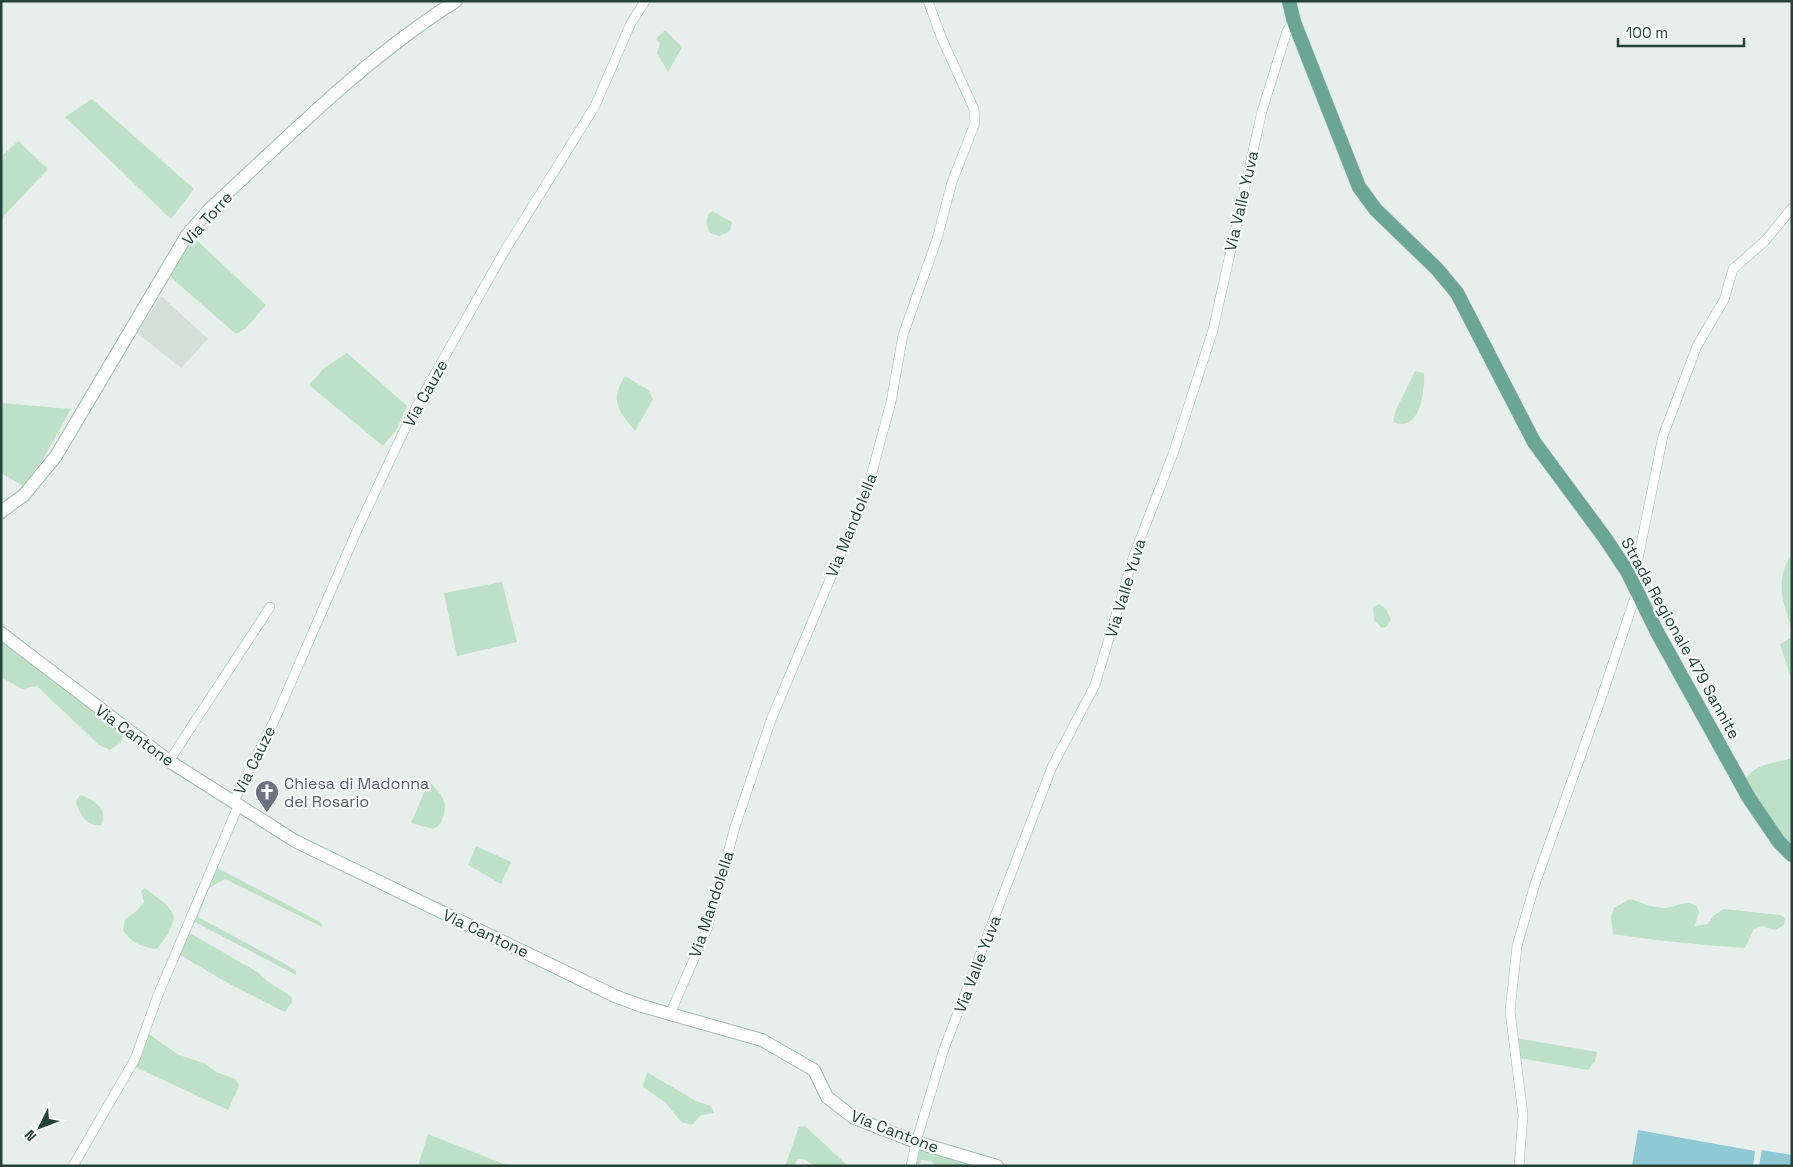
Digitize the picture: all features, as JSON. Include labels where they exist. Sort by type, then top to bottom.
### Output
[{"type":"main road","name":"Via Torre","points":[[1,512],[24,495],[56,456],[187,234],[342,87],[396,42],[456,1]]},
{"type":"main road","name":"Strada Regionale 479 Sannite","points":[[1289,1],[1294,22],[1359,187],[1376,210],[1436,270],[1456,293],[1534,442],[1606,538],[1627,571],[1665,647],[1749,798],[1779,842],[1792,856]]},
{"type":"main road","name":"Via Cantone","points":[[1,633],[169,761],[295,841],[372,880],[615,996],[762,1040],[783,1050],[814,1070],[827,1097],[854,1118],[916,1142],[997,1166]]},
{"type":"street","name":"Via Cauze","points":[[73,1166],[135,1059],[158,995],[237,803],[358,526],[410,418],[504,252],[595,106],[632,23],[645,1]]},
{"type":"street","name":"Via Mandolella","points":[[670,1014],[707,929],[735,826],[771,720],[868,491],[891,402],[903,335],[937,239],[952,182],[975,123],[974,109],[942,39],[928,1]]},
{"type":"street","name":"Via Valle Yuva","points":[[911,1166],[916,1142],[944,1049],[1049,775],[1095,685],[1134,554],[1172,454],[1213,330],[1262,111],[1287,31],[1294,22]]},
{"type":"street","points":[[1627,571],[1638,560],[1663,436],[1697,346],[1724,300],[1733,269],[1765,241],[1792,208]]},
{"type":"street","points":[[1519,1166],[1523,1115],[1510,1011],[1516,946],[1535,884],[1579,764],[1634,600],[1638,594]]},
{"type":"street","points":[[169,761],[270,607]]},
{"type":"shaded area","points":[[161,296],[208,339],[181,368],[137,333]]},
{"type":"green space","points":[[665,30],[682,47],[668,72],[657,53],[660,43],[656,39]]},
{"type":"green space","points":[[92,99],[194,189],[171,219],[65,117]]},
{"type":"green space","points":[[18,141],[48,169],[1,219],[1,157]]},
{"type":"green space","points":[[712,211],[732,222],[730,231],[720,236],[710,233],[706,221]]},
{"type":"green space","points":[[191,235],[266,305],[246,328],[236,334],[166,273]]},
{"type":"green space","points":[[347,353],[407,406],[397,429],[383,446],[309,385],[324,368]]},
{"type":"green space","points":[[1415,371],[1424,373],[1422,400],[1419,409],[1409,422],[1402,424],[1393,422],[1396,410]]},
{"type":"green space","points":[[625,376],[648,390],[653,399],[635,431],[624,417],[618,405],[618,392]]},
{"type":"green space","points":[[1,403],[71,409],[42,461],[23,486],[1,473]]},
{"type":"green space","points":[[1792,554],[1792,630],[1783,601],[1782,582],[1786,564]]},
{"type":"green space","points":[[502,582],[517,642],[457,656],[444,593]]},
{"type":"green space","points":[[1379,604],[1386,609],[1391,620],[1386,627],[1382,628],[1374,620],[1373,607]]},
{"type":"green space","points":[[1,637],[125,733],[120,743],[110,750],[99,745],[37,686],[22,689],[1,677]]},
{"type":"green space","points":[[1792,637],[1792,681],[1780,644]]},
{"type":"green space","points":[[1792,758],[1792,845],[1772,823],[1745,780],[1754,770],[1766,764]]},
{"type":"green space","points":[[429,781],[440,794],[445,806],[441,821],[433,829],[411,823]]},
{"type":"green space","points":[[80,795],[95,802],[102,810],[103,820],[101,825],[92,824],[84,819],[76,801]]},
{"type":"green space","points":[[476,846],[511,862],[501,884],[468,865]]},
{"type":"green space","points":[[214,866],[322,923],[322,927],[225,879],[209,888],[198,917],[287,965],[296,971],[296,975],[193,921]]},
{"type":"green space","points":[[145,888],[167,905],[174,919],[168,934],[157,949],[137,944],[123,930],[125,919],[137,911],[144,902],[141,891]]},
{"type":"green space","points":[[1630,899],[1660,908],[1684,903],[1696,905],[1699,912],[1695,926],[1708,924],[1713,916],[1724,909],[1780,915],[1785,918],[1784,925],[1775,930],[1762,926],[1754,929],[1745,948],[1613,934],[1611,917],[1614,908]]},
{"type":"green space","points":[[188,932],[259,973],[267,981],[292,998],[292,1002],[285,1012],[226,982],[177,953]]},
{"type":"green space","points":[[146,1032],[179,1055],[204,1063],[216,1072],[236,1079],[239,1086],[228,1110],[133,1066]]},
{"type":"green space","points":[[1516,1038],[1597,1052],[1595,1061],[1588,1070],[1519,1058]]},
{"type":"green space","points":[[647,1072],[696,1101],[711,1106],[714,1113],[701,1115],[692,1125],[681,1122],[666,1103],[643,1087]]},
{"type":"green space","points":[[805,1126],[848,1166],[814,1166],[806,1160],[798,1159],[793,1166],[785,1166],[799,1127]]},
{"type":"green space","points":[[428,1134],[509,1166],[418,1166]]},
{"type":"green space","points":[[918,1147],[990,1166],[933,1166],[932,1161],[921,1160],[919,1166],[914,1166]]},
{"type":"water","points":[[1638,1130],[1755,1151],[1753,1166],[1632,1166]]},
{"type":"water","points":[[1762,1150],[1792,1155],[1792,1166],[1759,1166]]},
{"type":"place","name":"Chiesa di Madonna del Rosario","points":[[267,813]]}]
